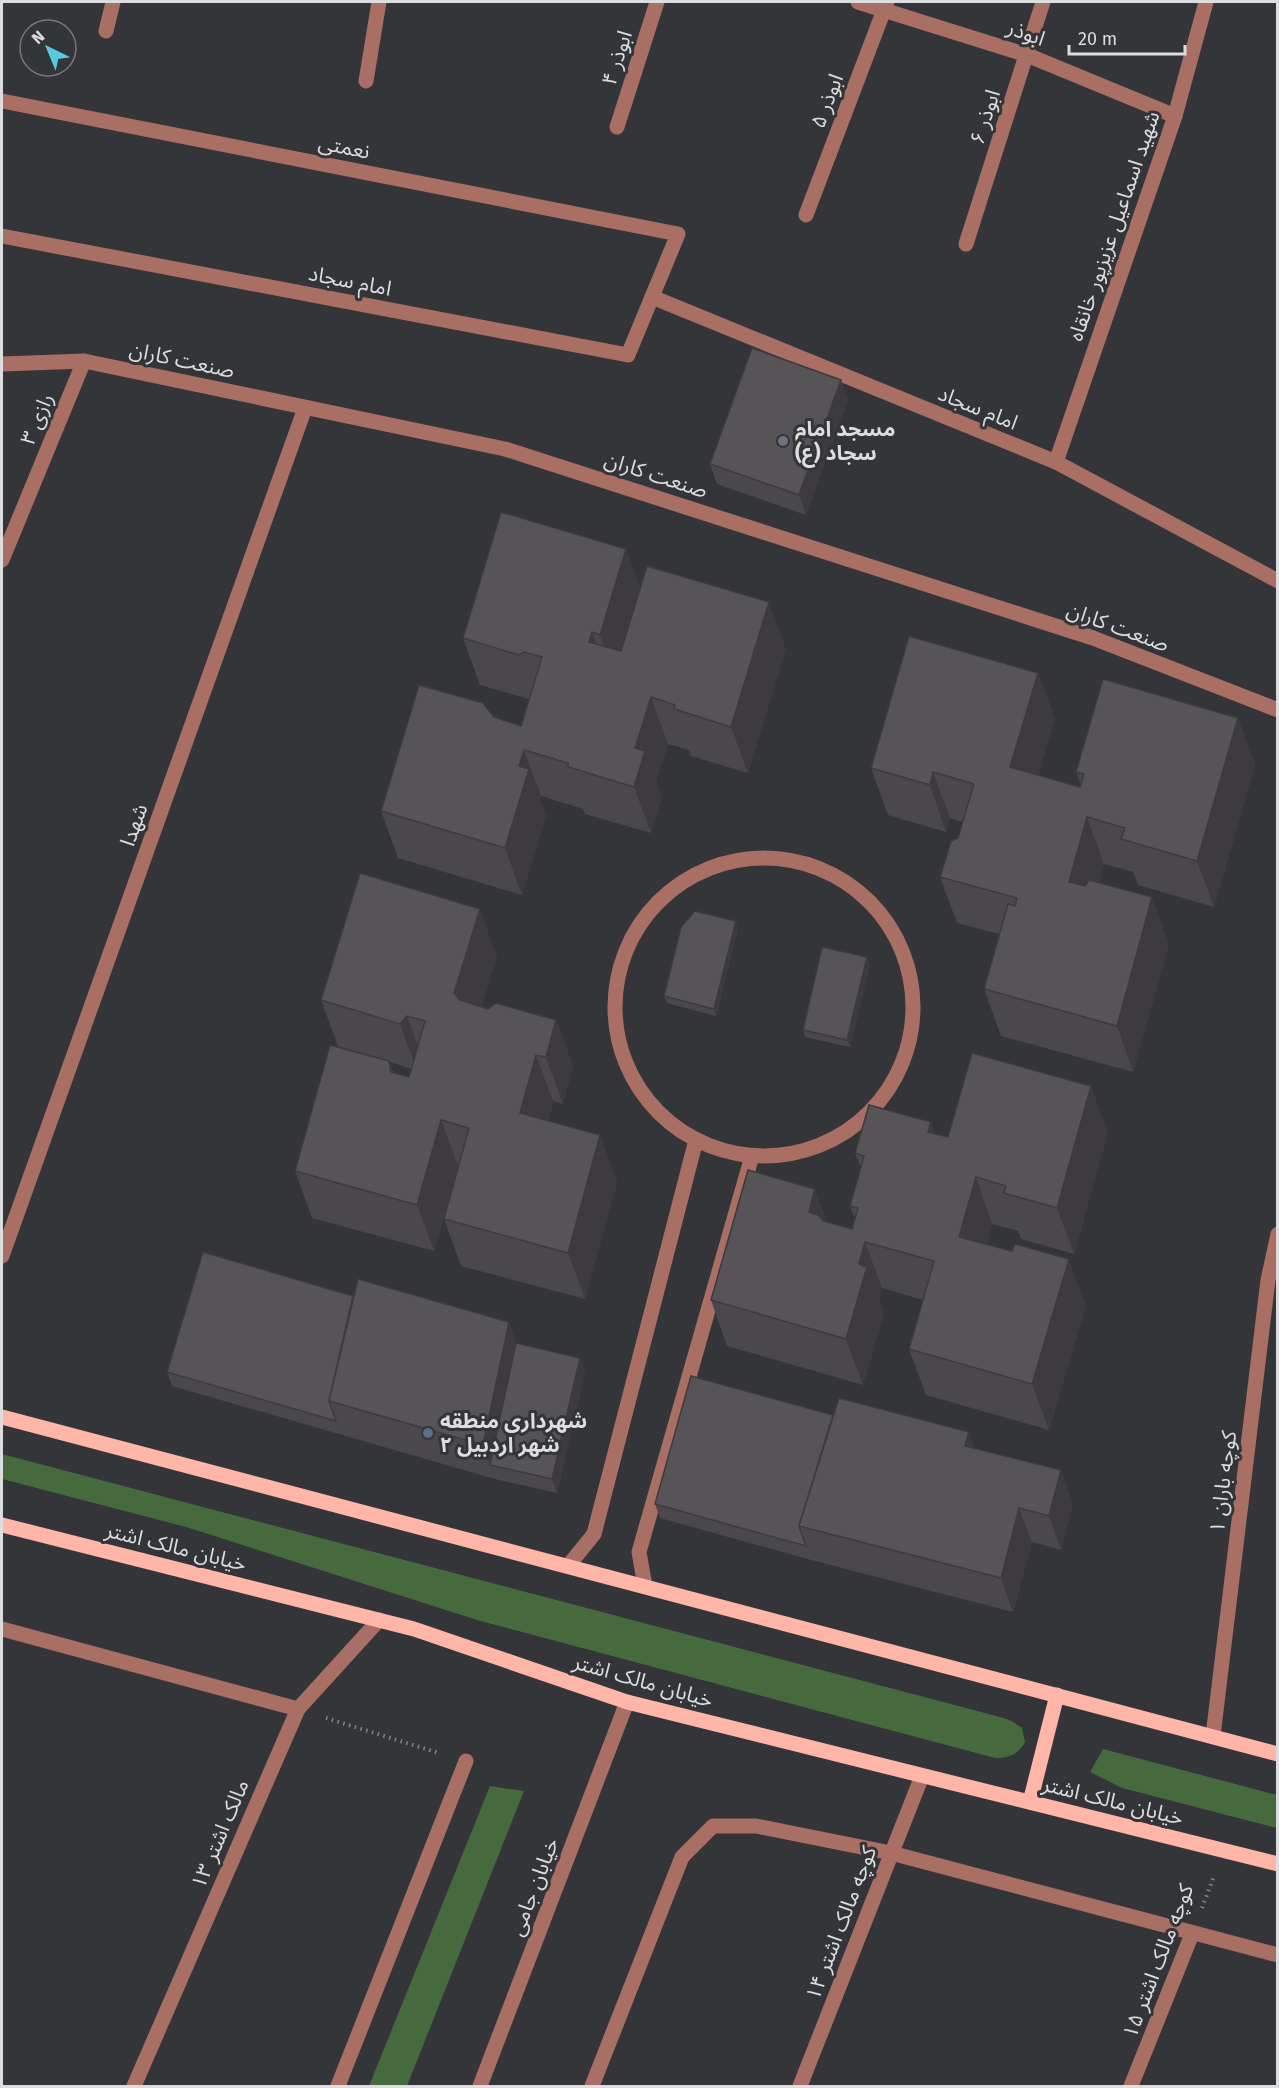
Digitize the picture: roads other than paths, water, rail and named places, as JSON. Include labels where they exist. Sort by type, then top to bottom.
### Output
[{"type":"main road","points":[[2,1417],[1278,1754]]},
{"type":"main road","name":"خیابان مالک اشتر","points":[[2,1525],[414,1629],[627,1702],[1278,1864]]},
{"type":"main road","points":[[1030,1802],[1057,1695]]},
{"type":"street","points":[[106,31],[114,2]]},
{"type":"street","points":[[366,81],[379,2]]},
{"type":"street","name":"ابوذر ۴","points":[[617,127],[657,2]]},
{"type":"street","name":"ابوذر","points":[[858,2],[886,5],[1027,55],[1175,116]]},
{"type":"street","name":"ابوذر ۶","points":[[966,244],[1043,2]]},
{"type":"street","name":"شهید اسماعیل عزیزپور خانقاه","points":[[1056,462],[1175,116],[1206,2]]},
{"type":"street","name":"ابوذر ۵","points":[[806,215],[886,5]]},
{"type":"street","name":"نعمتی","points":[[2,101],[678,234]]},
{"type":"street","name":"امام سجاد","points":[[2,236],[628,355],[678,234]]},
{"type":"street","name":"امام سجاد","points":[[652,297],[1056,462],[1278,581]]},
{"type":"street","name":"صنعت کاران","points":[[2,364],[84,361],[505,449],[1093,638],[1278,710]]},
{"type":"street","name":"رازی ۳","points":[[2,560],[84,361]]},
{"type":"street","name":"شهدا","points":[[2,1256],[305,408]]},
{"type":"street","points":[[782,858],[827,870],[865,896],[894,932],[911,975],[913,1021],[902,1066],[868,1113],[841,1135],[798,1152],[752,1156],[723,1151],[696,1140],[658,1113],[631,1076],[617,1032],[616,986],[630,942],[656,904],[674,890],[693,876],[736,860],[782,858]]},
{"type":"street","points":[[568,1566],[594,1534],[696,1140]]},
{"type":"street","points":[[645,1586],[639,1552],[752,1156]]},
{"type":"street","name":"کوچه باران ۱","points":[[1213,1736],[1278,1234]]},
{"type":"street","name":"مالک اشتر ۱۳","points":[[134,2086],[298,1709],[379,1620]]},
{"type":"street","points":[[2,1629],[298,1709]]},
{"type":"street","name":"خیابان جامی","points":[[480,2086],[627,1702]]},
{"type":"street","points":[[338,2086],[466,1761]]},
{"type":"street","name":"کوچه مالک اشتر ۱۴","points":[[800,2086],[922,1776]]},
{"type":"street","points":[[592,2086],[682,1857],[713,1826],[756,1826],[891,1853],[1278,1955]]},
{"type":"street","name":"کوچه مالک اشتر ۱۵","points":[[1131,2086],[1192,1934]]},
{"type":"place","name":"مسجد امام سجاد (ع)","points":[[783,441]]},
{"type":"place","name":"شهرداری منطقه ۲ شهر اردبیل","points":[[428,1433]]}]
